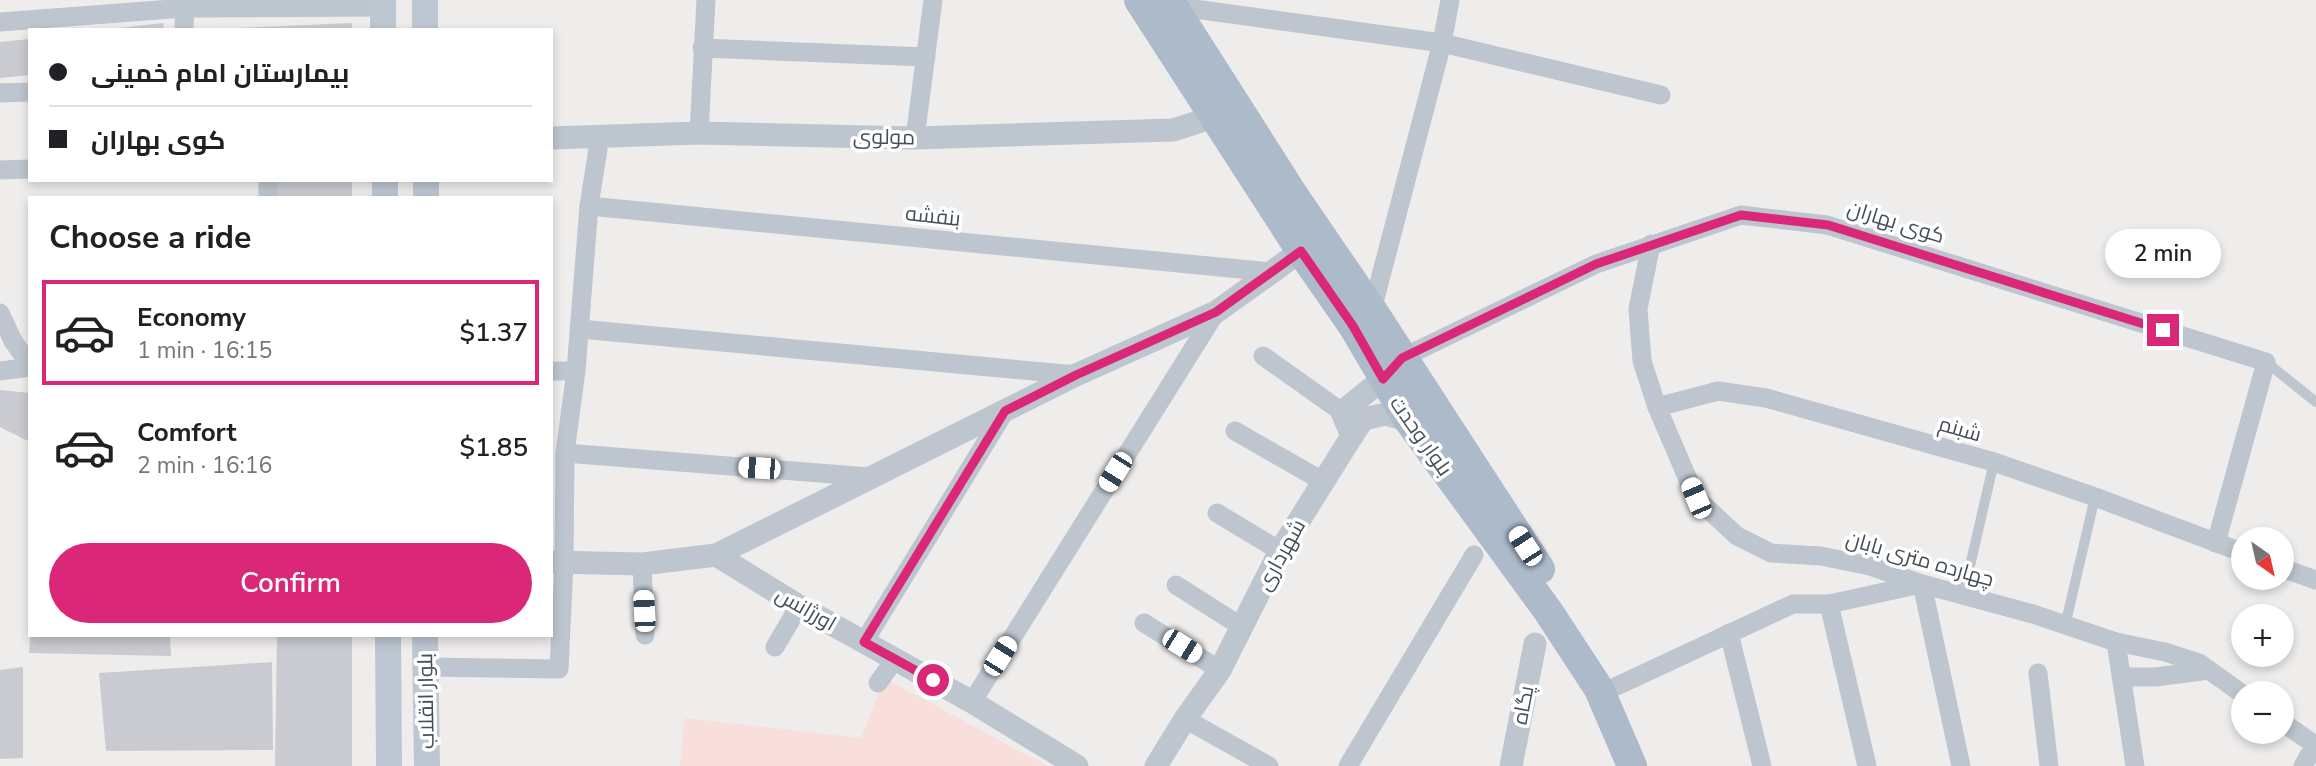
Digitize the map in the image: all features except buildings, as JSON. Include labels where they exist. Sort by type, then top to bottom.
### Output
[{"type":"main road","points":[[425,0],[425,28]]},
{"type":"main road","name":"بلوار وحدت","points":[[1139,0],[1301,251],[1353,326],[1393,369],[1617,687],[1634,719],[1653,766]]},
{"type":"main road","name":"بلوار وحدت","points":[[1171,3],[1294,196],[1372,310],[1409,421],[1548,611],[1599,688],[1624,759]]},
{"type":"main road","name":"بلوار انقلاب","points":[[388,637],[389,766]]},
{"type":"main road","name":"بلوار انقلاب","points":[[425,637],[427,766]]},
{"type":"street","points":[[699,132],[706,0]]},
{"type":"street","points":[[915,138],[933,0]]},
{"type":"street","points":[[1372,310],[1442,43],[1450,0]]},
{"type":"street","points":[[1171,3],[1442,43],[1661,95]]},
{"type":"street","points":[[0,22],[185,4],[383,12]]},
{"type":"street","points":[[184,28],[185,4]]},
{"type":"street","points":[[702,48],[926,57]]},
{"type":"street","points":[[0,93],[28,92]]},
{"type":"street","name":"مولوی","points":[[553,138],[699,132],[915,138],[1173,130],[1214,117]]},
{"type":"street","points":[[426,667],[559,669],[558,563],[565,453],[576,371],[589,206],[600,136]]},
{"type":"street","points":[[0,170],[28,169]]},
{"type":"street","name":"بنفشه","points":[[589,206],[1271,272]]},
{"type":"street","name":"کوی بهاران","points":[[1393,369],[1596,264],[1741,215],[1828,225],[2266,362]]},
{"type":"street","name":"چهارده متری بابان","points":[[1651,244],[1638,309],[1642,361],[1657,407],[1696,498],[1737,536],[1771,553],[1821,556],[1870,566],[1922,584],[2033,614],[2116,642],[2165,652],[2204,667],[2231,686]]},
{"type":"street","points":[[558,563],[642,564],[716,555],[1076,375],[1216,312],[1301,251]]},
{"type":"street","points":[[972,702],[1216,312]]},
{"type":"street","points":[[0,313],[13,341],[28,363]]},
{"type":"street","points":[[580,329],[1076,375]]},
{"type":"street","points":[[1263,356],[1342,412],[1352,436]]},
{"type":"street","points":[[2216,543],[2266,362]]},
{"type":"street","points":[[0,371],[28,366]]},
{"type":"street","points":[[1342,412],[1393,369]]},
{"type":"street","points":[[553,371],[576,371]]},
{"type":"street","name":"شبنم","points":[[1657,407],[1718,391],[1766,398],[1994,462],[2095,496],[2231,548]]},
{"type":"street","points":[[864,642],[1005,411]]},
{"type":"street","points":[[1352,436],[1363,419],[1386,414],[1409,421]]},
{"type":"street","points":[[1236,431],[1324,482]]},
{"type":"street","name":"شهرداری","points":[[1156,766],[1220,670],[1280,551],[1352,436]]},
{"type":"street","points":[[565,453],[870,477]]},
{"type":"street","points":[[1217,513],[1280,551]]},
{"type":"street","name":"اورژانس","points":[[716,555],[799,606],[972,702],[1077,766]]},
{"type":"street","points":[[1348,766],[1474,555]]},
{"type":"street","points":[[642,564],[645,635]]},
{"type":"street","points":[[2294,572],[2316,580]]},
{"type":"street","points":[[1617,687],[1793,604],[1829,604],[1922,584],[1961,766]]},
{"type":"street","points":[[1176,585],[1242,627]]},
{"type":"street","points":[[1829,604],[1867,766]]},
{"type":"street","points":[[775,647],[799,606]]},
{"type":"street","points":[[1144,623],[1220,670]]},
{"type":"street","points":[[1729,633],[1762,766]]},
{"type":"street","points":[[2116,642],[2135,766]]},
{"type":"street","name":"پگاه","points":[[1511,766],[1535,644]]},
{"type":"street","points":[[878,683],[895,659]]},
{"type":"street","points":[[2121,677],[2156,677],[2204,667]]},
{"type":"street","points":[[2038,673],[2049,766]]},
{"type":"street","points":[[1185,719],[1269,766]]},
{"type":"street","points":[[2294,730],[2315,745],[2303,766]]},
{"type":"lane","points":[[2266,362],[2316,402]]},
{"type":"lane","points":[[1964,596],[1994,462]]},
{"type":"lane","points":[[2065,626],[2095,496]]},
{"type":"shaded area","points":[[884,678],[1047,766],[680,766],[684,718],[861,738]]},
{"type":"route","points":[[933,680],[864,642],[1005,411],[1076,375],[1216,312],[1301,251],[1353,326],[1383,379],[1402,358],[1596,264],[1741,215],[1828,225],[2163,330]]}]
